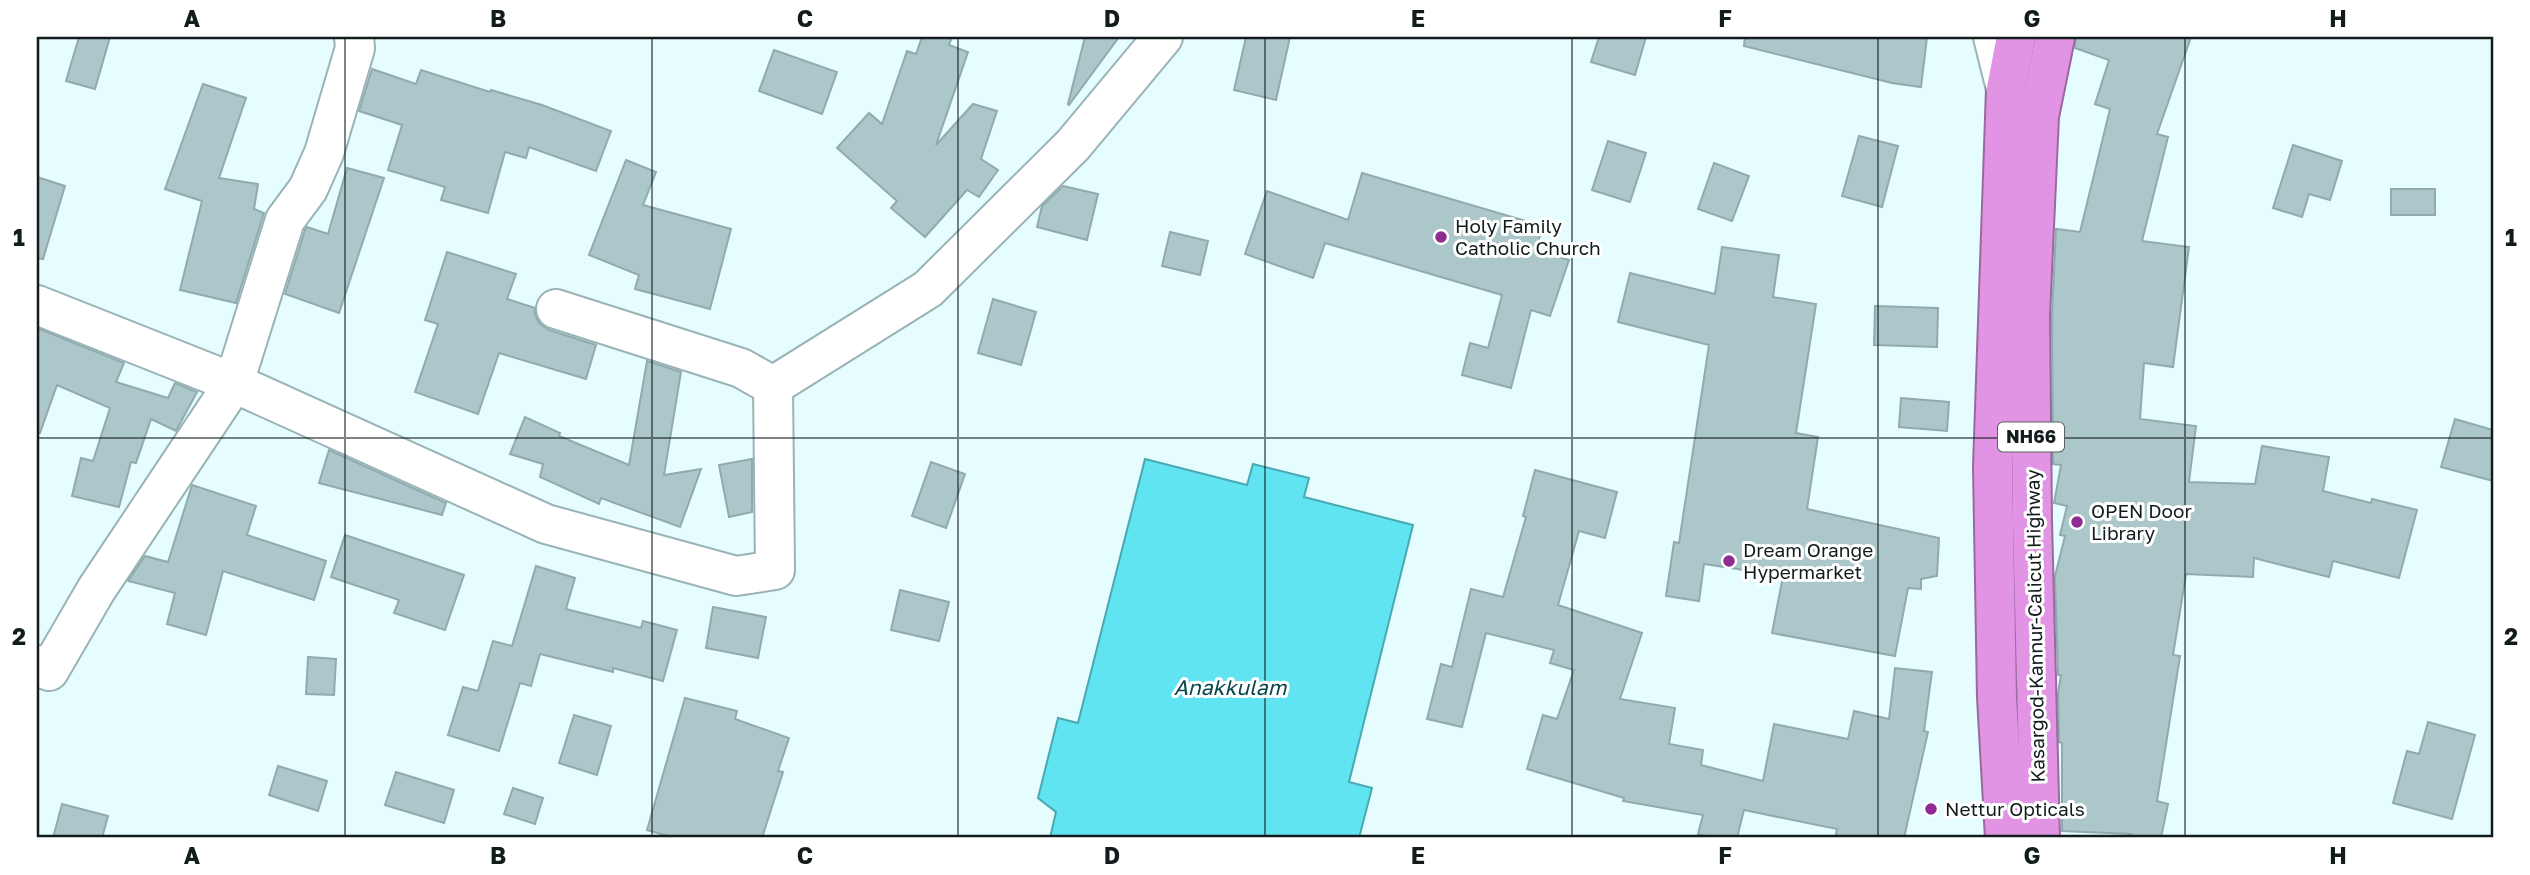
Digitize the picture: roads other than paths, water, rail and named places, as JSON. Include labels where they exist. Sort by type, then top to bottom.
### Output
[{"type":"highway","name":"Kasargod-Kannur-Calicut Highway","points":[[2005,838],[1997,697],[1993,467],[2006,89],[2016,37]]},
{"type":"highway","name":"Kasargod-Kannur-Calicut Highway","points":[[2040,838],[2030,315],[2039,116],[2054,37]]},
{"type":"street","points":[[41,675],[234,383],[285,220],[308,189],[324,153],[355,48],[354,37]]},
{"type":"street","points":[[773,386],[928,289],[1073,145],[1163,37]]},
{"type":"street","points":[[1993,37],[2006,89]]},
{"type":"street","points":[[37,305],[234,383],[546,524],[736,576],[775,570],[773,386]]},
{"type":"street","points":[[556,309],[741,368],[773,386]]},
{"type":"water","name":"Anakkulam","points":[[1145,459],[1247,485],[1253,464],[1309,478],[1304,497],[1413,525],[1349,782],[1372,788],[1359,838],[1050,838],[1056,812],[1038,798],[1058,718],[1078,723]]},
{"type":"place","name":"Holy Family Catholic Church","points":[[1441,237]]},
{"type":"place","name":"OPEN Door Library","points":[[2077,522]]},
{"type":"place","name":"Dream Orange Hypermarket","points":[[1729,561]]},
{"type":"place","name":"Nettur Opticals","points":[[1931,809]]}]
